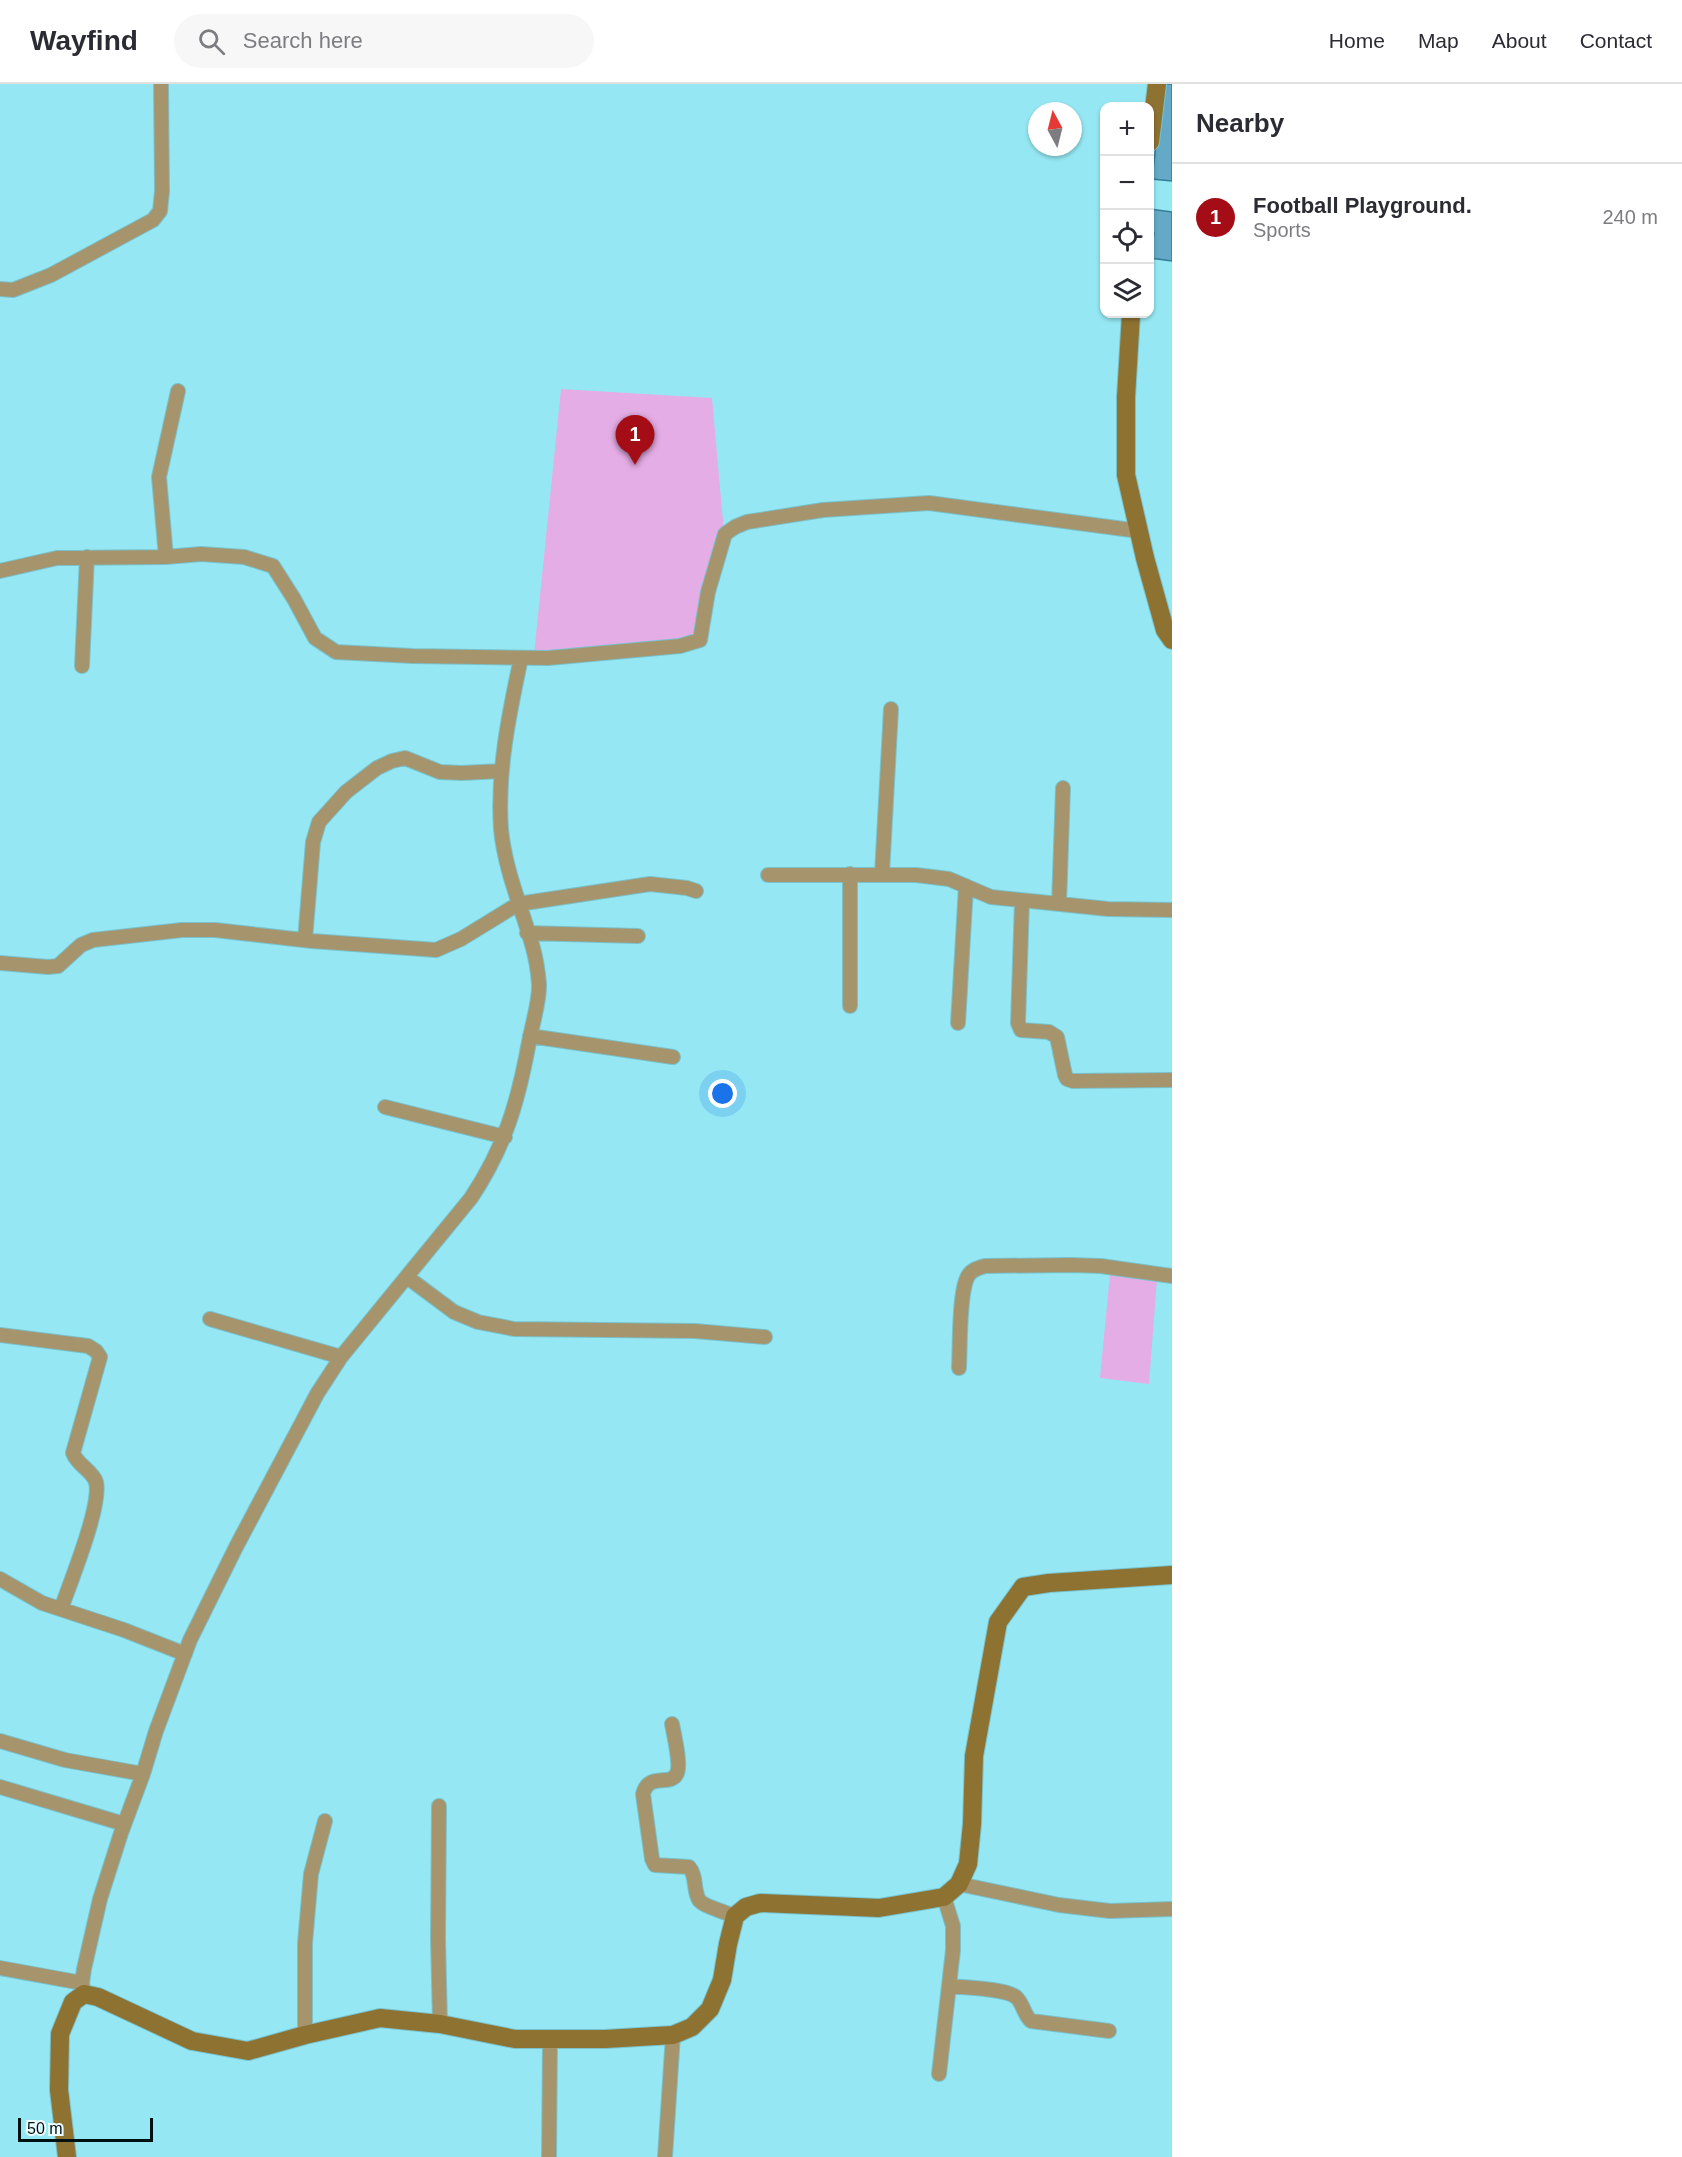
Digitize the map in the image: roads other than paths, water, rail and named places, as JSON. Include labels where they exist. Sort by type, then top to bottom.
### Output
[{"type":"street","points":[[0,289],[13,290],[51,275],[153,220],[160,211],[162,191],[161,84]]},
{"type":"street","points":[[1154,106],[1157,84]]},
{"type":"street","points":[[1131,318],[1126,396],[1126,475],[1138,531],[1165,630],[1172,640]]},
{"type":"street","points":[[166,558],[159,477],[178,391]]},
{"type":"street","points":[[0,571],[57,558],[166,558],[201,554],[244,557],[273,566],[315,638],[336,652],[412,656],[548,658],[680,645],[700,640],[708,592],[725,534],[747,522],[823,510],[929,502],[1138,531]]},
{"type":"street","points":[[82,666],[87,557]]},
{"type":"street","points":[[67,2157],[59,2090],[60,2034],[73,2002],[83,1988],[100,1899],[156,1731],[185,1654],[236,1547],[317,1394],[341,1357],[471,1198],[487,1174],[506,1137],[521,1086],[540,986],[533,948],[508,871],[501,829],[501,771],[521,658]]},
{"type":"street","points":[[882,874],[891,709]]},
{"type":"street","points":[[305,940],[313,843],[319,822],[346,792],[377,768],[405,758],[440,772],[501,771]]},
{"type":"street","points":[[1059,904],[1063,788]]},
{"type":"street","points":[[850,874],[850,1006]]},
{"type":"street","points":[[768,875],[916,875],[949,879],[991,897],[1108,909],[1172,910]]},
{"type":"street","points":[[0,963],[58,966],[81,945],[93,940],[182,930],[215,930],[305,940],[436,950],[461,939],[518,904],[650,884],[696,891]]},
{"type":"street","points":[[958,1023],[966,886]]},
{"type":"street","points":[[1022,901],[1018,1023],[1021,1030],[1049,1032],[1057,1037],[1065,1076],[1073,1081],[1172,1080]]},
{"type":"street","points":[[527,933],[638,936]]},
{"type":"street","points":[[530,1036],[673,1057]]},
{"type":"street","points":[[385,1107],[506,1137]]},
{"type":"street","points":[[959,1368],[964,1292],[967,1278],[973,1270],[985,1266],[1071,1265],[1101,1266],[1172,1276]]},
{"type":"street","points":[[407,1277],[454,1312],[478,1322],[514,1329],[695,1331],[765,1336]]},
{"type":"street","points":[[210,1319],[341,1357]]},
{"type":"street","points":[[0,1335],[87,1346],[96,1351],[100,1357],[73,1453],[75,1460],[95,1478],[97,1490],[93,1513],[61,1609]]},
{"type":"street","points":[[0,1968],[83,1988],[192,2041],[248,2051],[380,2018],[440,2024],[515,2039],[605,2039],[673,2035],[692,2027],[710,2008],[722,1980],[735,1916],[746,1907],[760,1903],[879,1908],[944,1897],[959,1884],[968,1864],[974,1756],[998,1622],[1023,1587],[1049,1583],[1172,1575]]},
{"type":"street","points":[[0,1579],[42,1603],[124,1630],[185,1654]]},
{"type":"street","points":[[672,1724],[677,1774],[673,1778],[649,1782],[643,1794],[652,1859],[655,1865],[689,1867],[693,1872],[698,1899],[703,1904],[735,1916]]},
{"type":"street","points":[[0,1741],[65,1760],[143,1774]]},
{"type":"street","points":[[0,1787],[124,1824]]},
{"type":"street","points":[[439,1806],[440,2024]]},
{"type":"street","points":[[305,2035],[304,1942],[311,1874],[325,1821]]},
{"type":"street","points":[[959,1884],[1059,1905],[1110,1911],[1172,1909]]},
{"type":"street","points":[[939,2074],[953,1950],[953,1926],[944,1897]]},
{"type":"street","points":[[950,1986],[1008,1993],[1018,1998],[1031,2021],[1109,2031]]},
{"type":"street","points":[[665,2157],[673,2035]]},
{"type":"street","points":[[549,2157],[550,2039]]},
{"type":"place","name":"Football Playground.","points":[[635,465]]}]
